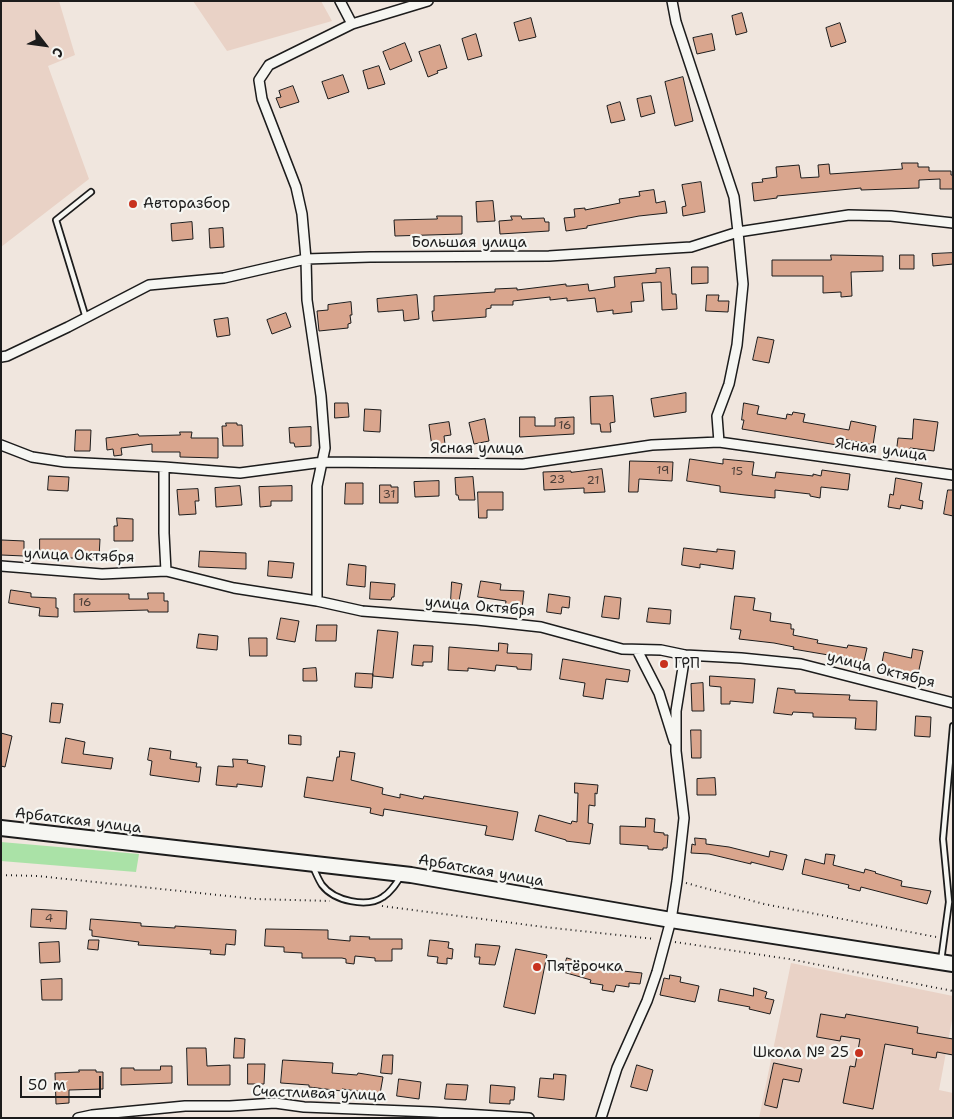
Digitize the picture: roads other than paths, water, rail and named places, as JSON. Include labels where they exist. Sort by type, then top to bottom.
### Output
[{"type":"main road","name":"Арбатская улица","points":[[1,828],[402,874],[671,920],[947,963]]},
{"type":"street","points":[[340,1],[352,24]]},
{"type":"street","points":[[317,601],[317,486],[326,448],[321,396],[307,300],[302,214],[296,187],[262,99],[259,80],[270,64],[352,24],[428,1]]},
{"type":"street","points":[[672,1],[676,22],[734,197],[738,232],[743,284],[737,345],[729,384],[717,416],[719,442]]},
{"type":"street","name":"Большая улица","points":[[1,357],[7,356],[86,318],[149,285],[224,278],[306,259],[549,256],[691,246],[738,232],[849,215],[891,216],[953,223]]},
{"type":"street","name":"Ясная улица","points":[[1,445],[32,457],[65,462],[240,473],[323,462],[523,464],[652,445],[719,442],[953,475]]},
{"type":"street","points":[[164,467],[166,571]]},
{"type":"street","name":"улица Октября","points":[[1,566],[102,574],[166,571],[234,588],[317,601],[362,611],[541,627],[622,649],[661,650],[685,655],[801,664],[953,703]]},
{"type":"street","points":[[637,650],[659,692],[676,751]]},
{"type":"street","points":[[600,1118],[617,1068],[647,1001],[671,920],[684,818],[676,751],[676,711],[685,655]]},
{"type":"street","name":"Счастливая улица","points":[[78,1118],[185,1106],[275,1103],[304,1107],[529,1118]]},
{"type":"lane","points":[[86,318],[56,220],[91,192]]},
{"type":"lane","points":[[947,963],[943,939],[949,902],[943,839],[953,726]]},
{"type":"lane","points":[[311,864],[323,886],[333,895],[347,901],[360,902],[382,898],[391,891],[402,874]]},
{"type":"place","name":"Авторазбор","points":[[133,204]]},
{"type":"place","name":"ГРП","points":[[664,664]]},
{"type":"place","name":"Пятёрочка","points":[[537,967]]},
{"type":"place","name":"Школа № 25","points":[[859,1053]]}]
